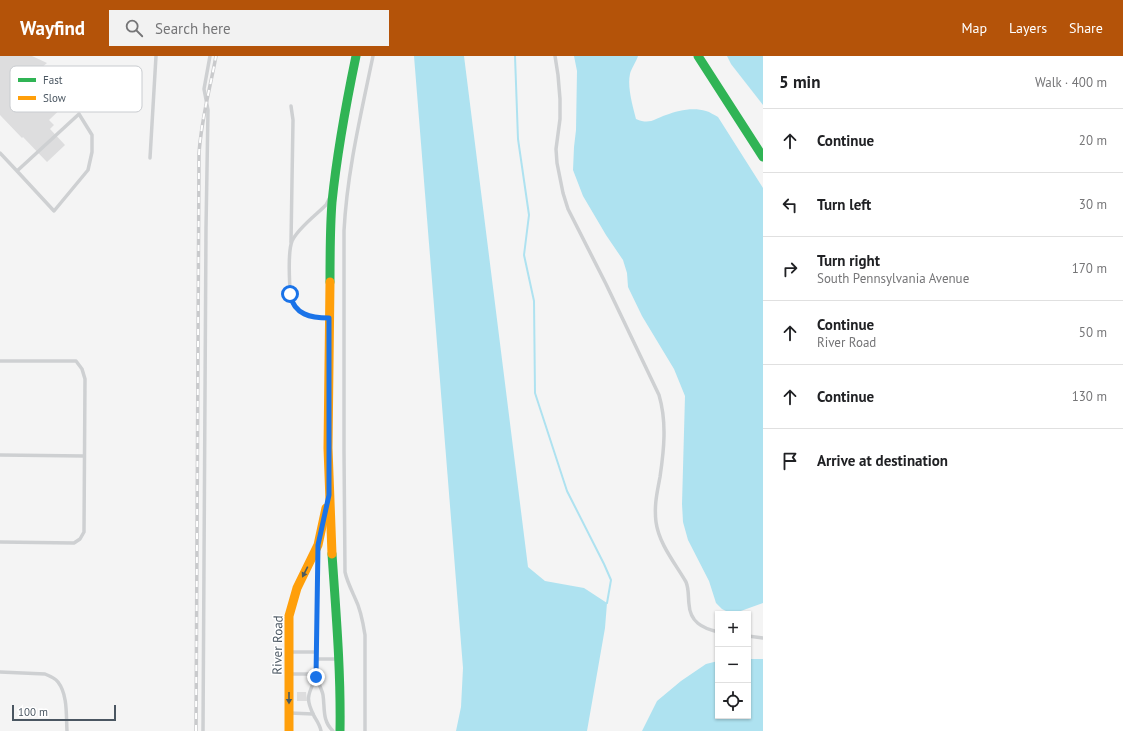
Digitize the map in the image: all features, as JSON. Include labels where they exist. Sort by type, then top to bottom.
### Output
[{"type":"street","points":[[340,731],[341,687],[329,495],[329,318],[331,223],[338,152],[356,56]]},
{"type":"street","points":[[698,56],[763,157]]},
{"type":"street","name":"River Road","points":[[289,731],[289,616],[296,588],[318,545],[329,495]]},
{"type":"lane","points":[[150,158],[156,56]]},
{"type":"lane","points":[[204,731],[208,110],[204,89],[210,56]]},
{"type":"lane","points":[[365,731],[365,635],[360,610],[349,586],[345,572],[344,232],[349,180],[373,56]]},
{"type":"lane","points":[[555,56],[560,99],[560,119],[556,149],[559,179],[568,208],[609,291],[662,405],[664,436],[655,499],[656,523],[664,545],[689,588],[689,607],[695,622],[702,627],[715,631]]},
{"type":"lane","points":[[291,106],[293,120],[290,252],[291,300],[296,308],[307,316],[329,318]]},
{"type":"lane","points":[[0,153],[54,211],[88,170],[92,152],[92,135],[79,114],[17,171]]},
{"type":"lane","points":[[291,245],[297,234],[326,205],[331,195],[334,183]]},
{"type":"lane","points":[[0,361],[76,361],[82,369],[84,379],[84,532],[80,539],[74,543],[0,542]]},
{"type":"lane","points":[[0,455],[84,456]]},
{"type":"lane","points":[[318,545],[316,675],[323,695],[324,716],[327,724],[333,731]]},
{"type":"lane","points":[[751,636],[763,638]]},
{"type":"lane","points":[[288,652],[316,652]]},
{"type":"lane","points":[[316,659],[339,660]]},
{"type":"lane","points":[[0,672],[45,674],[51,676],[58,682],[64,694],[67,731]]},
{"type":"lane","points":[[289,674],[316,675]]},
{"type":"lane","points":[[316,675],[309,694],[309,706],[320,726],[321,731]]},
{"type":"lane","points":[[289,713],[313,714]]},
{"type":"water","points":[[414,56],[464,56],[528,567],[545,581],[584,588],[607,603],[605,628],[587,731],[456,731],[461,707],[463,668]]},
{"type":"water","points":[[574,56],[638,56],[629,79],[636,119],[641,121],[652,121],[676,112],[691,109],[708,111],[718,117],[763,188],[763,603],[741,611],[726,611],[716,603],[709,581],[688,540],[683,522],[682,504],[685,396],[674,369],[642,316],[628,287],[627,273],[623,260],[583,196],[573,170],[576,130],[577,71]]},
{"type":"water","points":[[727,56],[763,56],[763,105],[731,64]]},
{"type":"water","points":[[751,659],[763,659],[763,731],[642,731],[657,701],[681,681],[706,664],[715,662],[715,719],[751,719]]},
{"type":"building","points":[[0,56],[32,56],[47,63],[43,66],[10,66],[10,112],[57,112],[49,120],[54,125],[50,129],[65,145],[47,162],[0,115]]},
{"type":"building","points":[[297,692],[306,692],[307,701],[297,701]]},
{"type":"waterway","points":[[515,56],[518,139],[529,215],[524,255],[534,301],[535,393],[567,491],[611,580],[607,603]]},
{"type":"railway","points":[[196,731],[199,154],[204,117],[216,56]]},
{"type":"traffic: fast","points":[[330,282],[331,222],[334,184],[342,129],[356,56]]},
{"type":"traffic: fast","points":[[698,56],[763,157]]},
{"type":"traffic: fast","points":[[332,554],[337,620],[340,731]]},
{"type":"traffic: slow","points":[[330,282],[328,448],[332,554]]},
{"type":"traffic: slow","points":[[289,731],[289,616],[297,588],[318,545],[326,508]]},
{"type":"route","points":[[290,294],[294,306],[307,316],[329,318],[329,495],[318,545],[316,677]]}]
